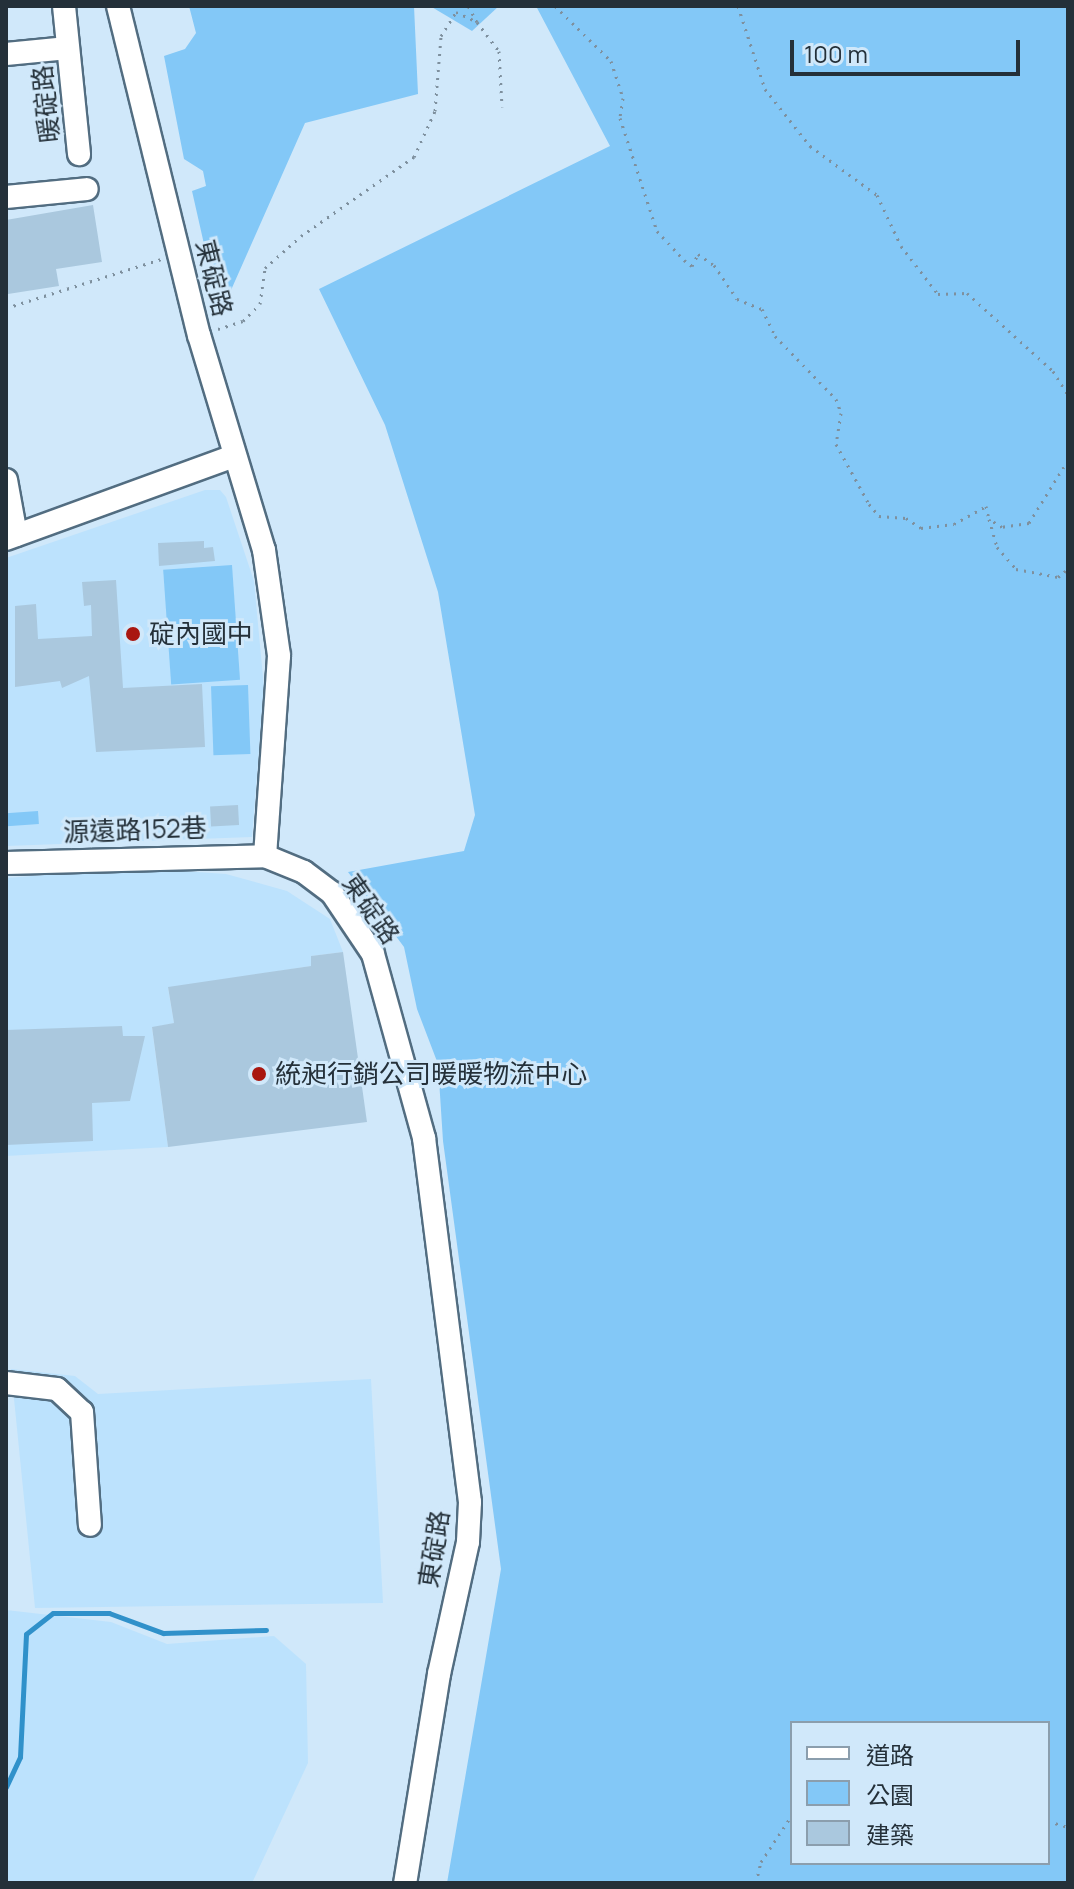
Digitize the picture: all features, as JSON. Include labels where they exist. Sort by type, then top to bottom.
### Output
[{"type":"street","name":"暖碇路","points":[[64,6],[79,154]]},
{"type":"street","name":"東碇路","points":[[118,6],[199,335],[264,550],[279,656],[265,856],[304,872],[332,893],[373,954],[424,1138],[443,1255],[470,1502],[468,1542],[439,1674],[405,1883]]},
{"type":"street","name":"暖碇路","points":[[6,54],[68,48]]},
{"type":"street","points":[[6,197],[87,189]]},
{"type":"street","points":[[6,480],[11,537],[234,456]]},
{"type":"street","name":"源遠路152巷","points":[[6,863],[265,856]]},
{"type":"street","points":[[6,1383],[57,1389],[82,1412],[90,1525]]},
{"type":"path","points":[[468,6],[499,51],[502,107]]},
{"type":"path","points":[[555,6],[611,61],[623,98],[620,118],[657,231],[692,266],[698,254],[714,265],[737,299],[762,309],[775,336],[836,399],[841,413],[836,444],[869,504],[879,516],[906,518],[921,528],[954,524],[986,506],[997,547],[1016,569],[1058,577],[1068,569]]},
{"type":"path","points":[[738,6],[765,89],[810,146],[877,195],[901,246],[938,294],[967,293],[1053,371],[1068,395]]},
{"type":"path","points":[[199,335],[243,321],[260,304],[265,268],[331,213],[414,157],[435,111],[444,28],[456,12],[477,22]]},
{"type":"path","points":[[6,308],[179,253]]},
{"type":"path","points":[[989,519],[1002,527],[1029,523],[1068,460]]},
{"type":"path","points":[[756,1883],[761,1862],[790,1818]]},
{"type":"shaded area","name":"碇內國中","points":[[205,490],[220,490],[226,497],[254,581],[264,688],[252,837],[6,846],[6,558]]},
{"type":"shaded area","points":[[139,868],[226,874],[287,891],[330,919],[343,952],[311,956],[311,966],[168,988],[174,1023],[152,1028],[168,1147],[6,1156],[6,878]]},
{"type":"shaded area","points":[[11,1369],[75,1376],[98,1394],[371,1379],[383,1603],[35,1608]]},
{"type":"shaded area","points":[[6,1610],[111,1622],[167,1644],[274,1636],[306,1664],[308,1763],[252,1883],[6,1883]]},
{"type":"green space","points":[[189,6],[414,6],[418,94],[305,123],[220,315],[192,191],[206,186],[203,171],[184,159],[164,56],[185,49],[196,33]]},
{"type":"green space","points":[[430,6],[499,6],[472,31]]},
{"type":"green space","points":[[536,6],[1068,6],[1068,1883],[447,1883],[501,1569],[443,1141],[438,1064],[417,1009],[404,947],[348,872],[464,851],[475,815],[438,592],[385,425],[319,289],[610,146]]},
{"type":"green space","points":[[232,565],[240,680],[171,685],[163,570]]},
{"type":"green space","points":[[248,685],[250,754],[213,755],[211,686]]},
{"type":"green space","points":[[38,811],[39,824],[7,826],[6,813]]},
{"type":"building","points":[[93,205],[102,262],[56,269],[59,286],[8,294],[6,220]]},
{"type":"building","points":[[204,541],[204,548],[213,547],[215,561],[159,566],[158,543]]},
{"type":"building","points":[[116,580],[123,688],[202,684],[205,747],[96,752],[89,676],[62,688],[60,681],[15,687],[15,606],[36,604],[38,639],[92,636],[91,605],[84,606],[82,582]]},
{"type":"building","points":[[238,805],[239,825],[211,826],[210,806]]},
{"type":"building","name":"統昶行銷公司暖暖物流中心","points":[[343,952],[367,1122],[168,1147],[152,1027],[174,1023],[168,987],[311,966],[311,956]]},
{"type":"building","points":[[122,1026],[123,1036],[145,1036],[130,1101],[92,1103],[93,1141],[6,1145],[6,1030]]},
{"type":"waterway","points":[[6,1787],[20,1757],[26,1634],[53,1613],[109,1613],[163,1633],[266,1630]]},
{"type":"place","name":"碇內國中","points":[[133,634]]},
{"type":"place","name":"統昶行銷公司暖暖物流中心","points":[[259,1074]]}]
